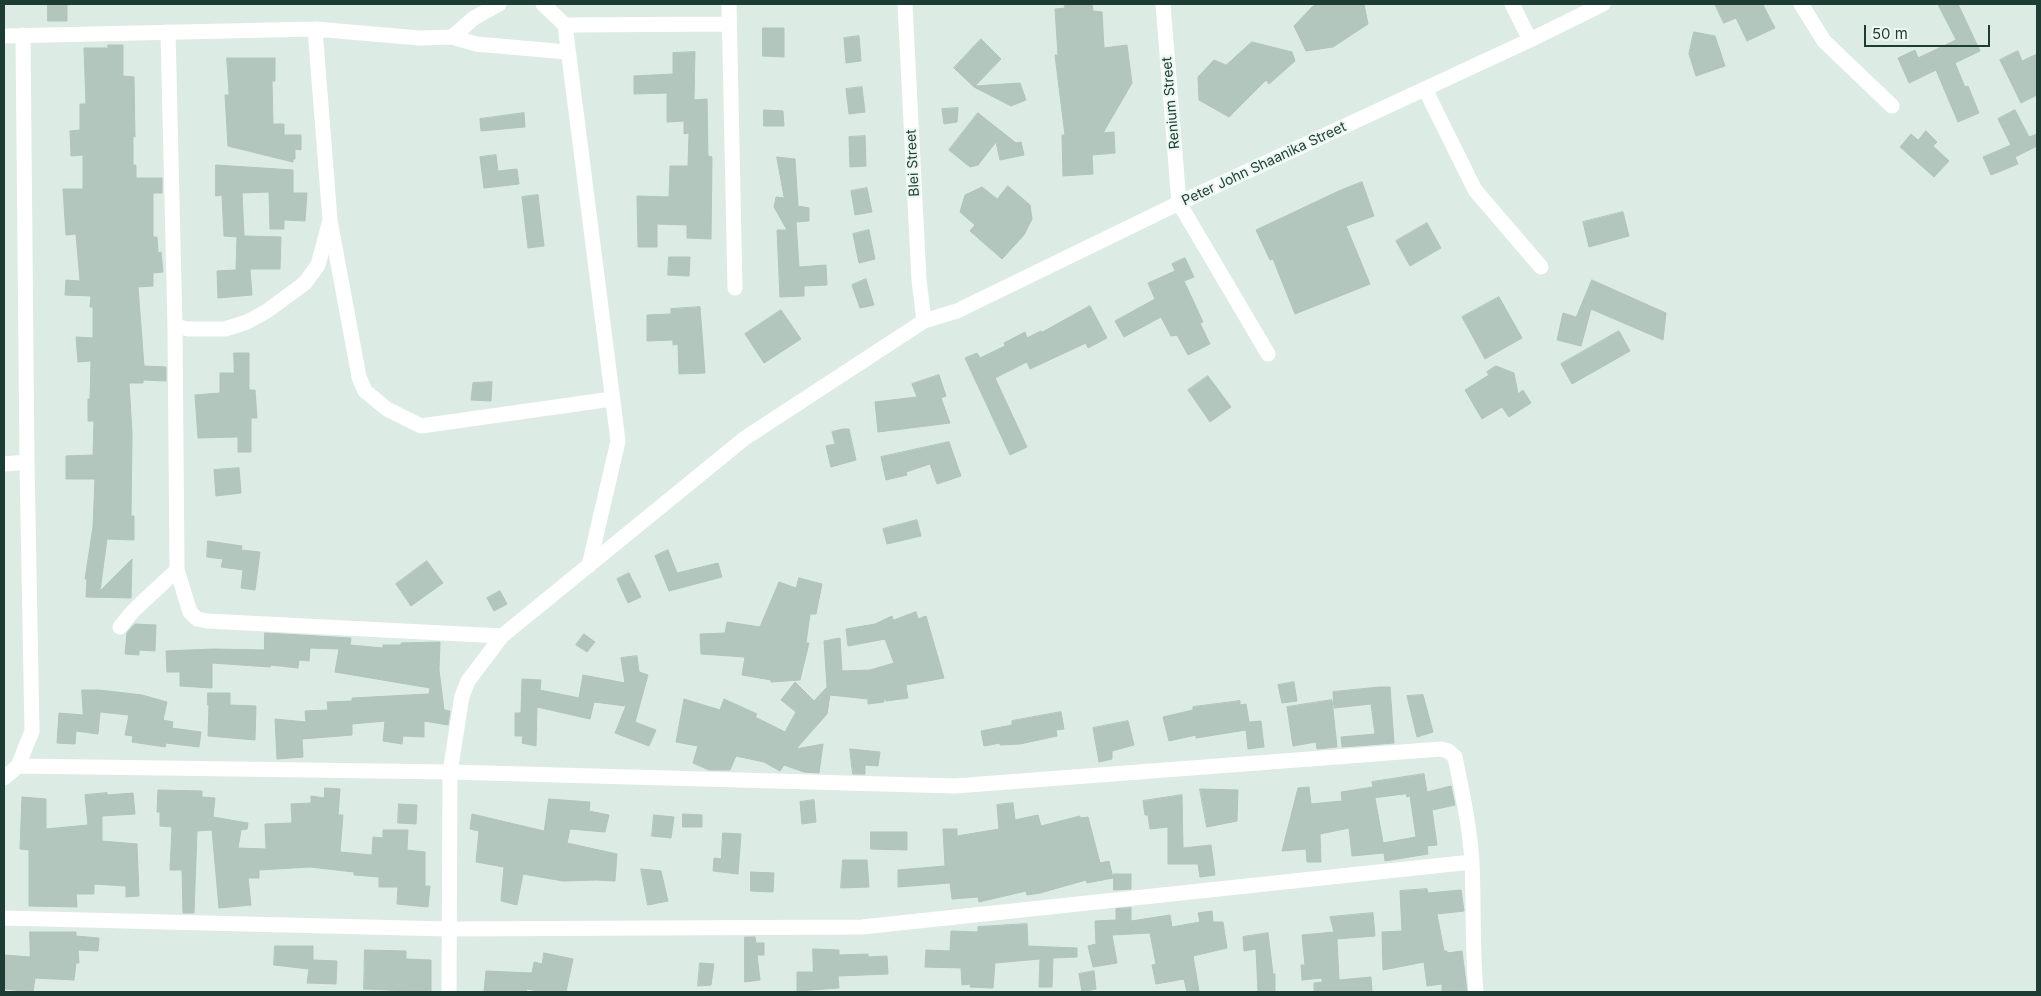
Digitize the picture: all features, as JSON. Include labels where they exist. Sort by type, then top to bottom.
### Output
[{"type":"street","points":[[452,37],[474,18],[499,4]]},
{"type":"street","points":[[542,4],[564,24],[618,441],[589,566]]},
{"type":"street","points":[[729,4],[735,288]]},
{"type":"street","name":"Blei Street","points":[[906,4],[919,280],[924,321]]},
{"type":"street","name":"Renium Street","points":[[1163,4],[1180,203]]},
{"type":"street","points":[[1512,4],[1530,40]]},
{"type":"street","name":"Peter John Shaanika Street","points":[[449,992],[450,772],[462,696],[468,681],[502,636],[745,438],[924,321],[957,311],[1180,203],[1603,4]]},
{"type":"street","points":[[1800,4],[1824,41],[1892,106]]},
{"type":"street","points":[[564,24],[729,24]]},
{"type":"street","points":[[315,29],[330,220],[359,377],[365,392],[388,409],[420,426],[612,399]]},
{"type":"street","points":[[4,36],[315,29],[420,38],[452,37],[476,44],[567,52]]},
{"type":"street","points":[[168,32],[175,326],[177,570],[190,612],[196,619],[207,621],[502,636]]},
{"type":"street","points":[[4,778],[18,766],[32,732],[27,462],[23,36]]},
{"type":"street","points":[[1425,89],[1475,190],[1541,267]]},
{"type":"street","points":[[1180,203],[1268,354]]},
{"type":"street","points":[[175,326],[188,329],[225,329],[247,322],[267,311],[305,283],[318,264],[330,220]]},
{"type":"street","points":[[4,464],[27,462]]},
{"type":"street","points":[[120,627],[133,611],[177,570]]},
{"type":"street","points":[[18,766],[450,772],[955,786],[1441,749],[1448,751],[1455,757],[1464,804],[1472,862],[1472,953],[1476,992]]},
{"type":"street","points":[[4,918],[448,929],[862,927],[1472,862]]},
{"type":"building","points":[[48,4],[67,4],[67,21],[48,21]]},
{"type":"building","points":[[1064,4],[1092,4],[1093,11],[1102,12],[1104,48],[1127,45],[1132,83],[1103,133],[1114,132],[1115,153],[1092,155],[1093,174],[1063,176],[1062,135],[1065,135],[1055,55],[1058,55],[1055,9],[1065,8]]},
{"type":"building","points":[[1318,4],[1364,4],[1368,24],[1333,47],[1306,51],[1294,26],[1312,7]]},
{"type":"building","points":[[1715,4],[1766,4],[1763,5],[1775,28],[1747,41],[1736,18],[1724,23]]},
{"type":"building","points":[[1938,4],[1958,4],[1980,51],[1955,63],[1965,87],[1968,86],[1979,113],[1958,122],[1936,70],[1909,83],[1898,58],[1915,50],[1918,58],[1956,40]]},
{"type":"building","points":[[763,28],[784,28],[784,57],[763,56]]},
{"type":"building","points":[[1694,32],[1715,36],[1725,66],[1696,76],[1689,54]]},
{"type":"building","points":[[859,36],[861,61],[846,63],[844,38]]},
{"type":"building","points":[[981,39],[1001,59],[975,86],[1020,83],[1026,100],[1011,106],[974,87],[954,68]]},
{"type":"building","points":[[1252,42],[1292,52],[1295,61],[1269,84],[1266,80],[1229,117],[1199,100],[1198,77],[1214,60],[1226,65]]},
{"type":"building","points":[[108,45],[123,45],[123,76],[134,77],[135,137],[133,136],[133,165],[136,165],[136,178],[162,178],[162,193],[153,193],[153,237],[157,237],[158,253],[161,252],[163,272],[153,273],[153,286],[138,287],[144,366],[166,367],[166,381],[143,380],[143,383],[129,383],[132,433],[131,516],[134,516],[134,540],[107,539],[100,591],[132,559],[131,598],[86,597],[87,579],[85,579],[93,527],[95,479],[66,479],[66,456],[93,455],[94,421],[88,421],[91,361],[78,362],[76,337],[93,338],[93,307],[90,307],[91,296],[65,295],[66,280],[80,281],[76,234],[66,235],[63,189],[83,189],[83,155],[71,156],[70,131],[80,130],[80,104],[86,104],[84,48],[108,48]]},
{"type":"building","points":[[2018,51],[2022,61],[2037,54],[2037,95],[2021,103],[2000,60]]},
{"type":"building","points":[[695,52],[694,100],[707,99],[708,156],[712,157],[711,239],[687,238],[687,225],[657,224],[657,247],[638,247],[637,196],[669,197],[670,166],[688,166],[689,133],[684,134],[684,121],[667,122],[667,93],[634,94],[634,76],[673,74],[673,53]]},
{"type":"building","points":[[227,58],[275,58],[275,81],[272,81],[273,124],[284,124],[284,135],[301,135],[301,150],[295,149],[295,159],[293,159],[293,162],[228,146],[225,95],[229,95]]},
{"type":"building","points":[[862,87],[865,112],[849,114],[846,89]]},
{"type":"building","points":[[958,108],[957,122],[944,124],[942,109]]},
{"type":"building","points":[[764,110],[783,111],[784,126],[764,126]]},
{"type":"building","points":[[2015,110],[2029,137],[2037,134],[2037,146],[2015,157],[2018,164],[1991,175],[1983,157],[2011,145],[1998,119]]},
{"type":"building","points":[[524,113],[525,127],[481,131],[480,119]]},
{"type":"building","points":[[978,113],[1016,143],[1021,142],[1024,155],[1000,160],[996,142],[978,165],[970,167],[949,150]]},
{"type":"building","points":[[1926,131],[1937,142],[1933,146],[1949,161],[1934,177],[1900,147],[1911,134],[1918,140]]},
{"type":"building","points":[[865,136],[866,166],[850,167],[849,137]]},
{"type":"building","points":[[496,155],[498,171],[517,169],[519,184],[484,188],[480,157]]},
{"type":"building","points":[[777,157],[795,159],[798,206],[809,208],[809,221],[796,222],[799,267],[826,265],[827,285],[804,286],[804,296],[780,297],[777,230],[787,230],[774,207],[776,197],[784,198]]},
{"type":"building","points":[[216,165],[293,170],[293,193],[307,193],[305,221],[284,220],[284,229],[270,229],[269,192],[242,193],[244,236],[281,237],[280,269],[250,269],[252,295],[218,298],[217,271],[236,270],[237,237],[224,236],[222,195],[216,196]]},
{"type":"building","points":[[1362,182],[1374,216],[1346,226],[1370,284],[1295,314],[1273,259],[1270,260],[1256,230]]},
{"type":"building","points":[[1008,186],[1030,205],[1032,219],[1024,235],[1002,259],[970,231],[975,225],[960,212],[965,195],[982,187],[997,199]]},
{"type":"building","points":[[867,188],[872,212],[855,215],[851,191]]},
{"type":"building","points":[[538,195],[544,246],[528,248],[522,197]]},
{"type":"building","points":[[1623,212],[1629,236],[1589,247],[1583,222]]},
{"type":"building","points":[[1427,223],[1441,248],[1410,266],[1396,241]]},
{"type":"building","points":[[869,230],[875,259],[859,263],[853,234]]},
{"type":"building","points":[[669,257],[690,257],[689,276],[668,275]]},
{"type":"building","points":[[1185,258],[1194,277],[1184,281],[1203,322],[1200,323],[1210,344],[1188,355],[1177,335],[1171,336],[1161,317],[1124,337],[1115,321],[1155,299],[1148,283],[1175,271],[1172,264]]},
{"type":"building","points":[[866,279],[874,305],[860,308],[852,285]]},
{"type":"building","points":[[1592,280],[1666,313],[1663,340],[1591,309],[1581,346],[1557,340],[1563,313],[1576,317]]},
{"type":"building","points":[[1499,297],[1522,338],[1485,359],[1462,317]]},
{"type":"building","points":[[1090,306],[1107,338],[1088,348],[1086,343],[1030,369],[1027,362],[995,378],[1027,447],[1010,455],[965,358],[977,353],[980,358],[1005,346],[1004,343],[1025,332],[1027,338]]},
{"type":"building","points":[[700,307],[705,373],[679,374],[678,344],[673,345],[673,340],[647,341],[647,315],[671,314],[671,309]]},
{"type":"building","points":[[781,310],[801,339],[764,363],[745,334]]},
{"type":"building","points":[[1619,331],[1630,351],[1572,384],[1561,364]]},
{"type":"building","points":[[234,353],[249,353],[249,390],[255,390],[257,418],[251,418],[251,452],[238,452],[238,437],[198,438],[195,395],[220,393],[220,373],[234,373]]},
{"type":"building","points":[[1496,366],[1514,373],[1518,394],[1523,390],[1531,403],[1509,417],[1502,407],[1482,419],[1465,390],[1489,375],[1487,372]]},
{"type":"building","points":[[939,375],[946,396],[941,398],[950,423],[878,432],[875,402],[917,397],[912,384]]},
{"type":"building","points":[[1208,376],[1231,407],[1210,422],[1188,390]]},
{"type":"building","points":[[492,382],[491,401],[471,400],[473,383]]},
{"type":"building","points":[[849,429],[856,460],[831,467],[826,446],[835,444],[832,432]]},
{"type":"building","points":[[949,442],[961,476],[937,484],[930,464],[906,472],[907,475],[886,480],[881,457]]},
{"type":"building","points":[[239,468],[241,493],[216,496],[214,470]]},
{"type":"building","points":[[917,520],[921,536],[887,544],[883,529]]},
{"type":"building","points":[[208,541],[242,546],[241,550],[260,552],[255,590],[241,588],[243,570],[221,567],[223,559],[207,557]]},
{"type":"building","points":[[668,550],[677,573],[718,563],[722,577],[669,591],[655,556]]},
{"type":"building","points":[[427,561],[443,583],[411,606],[396,584]]},
{"type":"building","points":[[629,573],[641,597],[628,603],[617,579]]},
{"type":"building","points":[[799,578],[822,584],[816,614],[810,614],[806,643],[809,643],[800,680],[771,682],[771,680],[742,675],[745,657],[701,654],[700,634],[725,633],[727,622],[760,627],[779,582],[796,588]]},
{"type":"building","points":[[500,591],[507,604],[494,611],[487,598]]},
{"type":"building","points":[[916,612],[918,619],[926,616],[944,678],[906,685],[908,698],[886,701],[884,696],[884,702],[868,704],[868,699],[830,695],[827,714],[796,749],[823,744],[819,773],[804,772],[784,765],[780,771],[764,762],[736,756],[730,770],[709,770],[693,763],[698,746],[676,742],[684,699],[720,710],[724,699],[757,714],[755,717],[785,732],[796,712],[781,700],[795,682],[814,701],[827,687],[824,641],[840,638],[842,671],[870,670],[894,663],[885,639],[848,646],[846,629],[875,624],[892,616],[893,620]]},
{"type":"building","points":[[135,624],[156,625],[155,651],[139,650],[139,655],[125,654],[127,633]]},
{"type":"building","points":[[265,633],[351,638],[350,645],[383,648],[383,645],[401,645],[401,643],[440,642],[439,670],[444,710],[450,711],[448,725],[424,721],[424,737],[403,736],[402,744],[383,741],[385,721],[352,724],[352,735],[302,739],[303,757],[277,759],[275,719],[306,722],[305,711],[328,710],[327,702],[352,701],[352,698],[429,694],[430,688],[335,672],[339,649],[310,648],[309,661],[299,660],[298,668],[212,663],[212,688],[180,686],[180,672],[167,672],[166,651],[213,649],[264,650]]},
{"type":"building","points":[[584,634],[595,642],[587,652],[576,645]]},
{"type":"building","points":[[637,656],[639,672],[648,675],[635,722],[656,730],[649,746],[615,733],[626,706],[594,702],[590,719],[537,707],[536,746],[522,743],[523,736],[515,736],[515,713],[521,713],[522,679],[541,680],[540,690],[579,698],[583,675],[625,683],[621,658]]},
{"type":"building","points":[[1294,682],[1297,701],[1282,703],[1278,685]]},
{"type":"building","points":[[1390,687],[1394,743],[1342,747],[1341,737],[1375,734],[1371,704],[1334,708],[1333,692]]},
{"type":"building","points":[[82,690],[142,695],[167,702],[163,720],[173,722],[172,728],[201,732],[199,747],[166,743],[165,747],[132,742],[133,736],[125,735],[129,715],[100,712],[98,734],[76,731],[75,744],[57,743],[59,713],[83,715]]},
{"type":"building","points":[[208,693],[230,693],[230,705],[256,706],[255,740],[208,736]]},
{"type":"building","points":[[1423,695],[1433,732],[1417,737],[1407,696]]},
{"type":"building","points":[[1332,700],[1337,747],[1317,749],[1316,742],[1293,746],[1287,707]]},
{"type":"building","points":[[1240,701],[1240,705],[1246,704],[1249,722],[1261,721],[1264,747],[1248,749],[1246,730],[1196,738],[1196,735],[1169,741],[1163,717],[1193,710],[1193,707]]},
{"type":"building","points":[[1061,712],[1064,729],[1056,730],[1057,736],[1020,744],[1000,745],[1000,743],[984,746],[981,731],[1012,725],[1012,721]]},
{"type":"building","points":[[1128,721],[1134,745],[1112,751],[1112,759],[1099,762],[1093,728]]},
{"type":"building","points":[[850,749],[880,752],[878,766],[865,765],[865,774],[853,774]]},
{"type":"building","points":[[1424,774],[1427,792],[1451,786],[1455,805],[1432,810],[1437,845],[1427,846],[1428,854],[1385,861],[1384,853],[1352,856],[1349,828],[1320,834],[1321,862],[1307,862],[1306,849],[1282,851],[1298,788],[1309,787],[1311,804],[1342,801],[1341,792],[1373,787],[1372,782]],"holes":[[[1406,794],[1407,797],[1410,796],[1416,837],[1383,843],[1375,798]]]},
{"type":"building","points":[[325,788],[340,789],[338,815],[343,815],[340,852],[372,855],[373,837],[383,838],[383,830],[408,830],[407,850],[425,852],[425,886],[430,886],[428,907],[397,904],[398,887],[379,887],[379,877],[354,875],[354,872],[310,867],[259,870],[259,878],[248,878],[251,905],[219,908],[212,830],[197,831],[194,913],[183,913],[182,870],[170,870],[172,827],[160,826],[160,812],[157,812],[158,790],[202,791],[202,797],[215,798],[213,817],[248,823],[247,829],[241,830],[238,848],[266,849],[265,824],[292,823],[291,804],[311,803],[311,796],[324,798]]},
{"type":"building","points":[[1200,789],[1238,790],[1237,821],[1207,827]]},
{"type":"building","points":[[107,793],[107,795],[133,793],[135,814],[102,816],[102,841],[137,844],[139,896],[126,897],[126,886],[94,884],[94,894],[76,894],[77,907],[29,906],[29,850],[20,849],[22,797],[46,799],[46,829],[88,825],[85,795]]},
{"type":"building","points":[[1182,795],[1183,848],[1211,845],[1215,875],[1200,877],[1198,864],[1168,864],[1168,827],[1150,829],[1143,801]]},
{"type":"building","points":[[549,799],[590,802],[589,811],[609,815],[605,832],[570,829],[567,843],[617,854],[615,881],[563,881],[523,874],[517,905],[501,901],[504,867],[476,862],[479,831],[470,829],[472,814],[544,831]]},
{"type":"building","points":[[814,800],[816,822],[802,824],[800,802]]},
{"type":"building","points":[[1013,803],[1015,820],[1038,815],[1041,826],[1080,816],[1080,818],[1088,817],[1100,863],[1109,861],[1113,878],[1087,883],[1086,880],[1040,893],[1027,895],[1026,891],[979,902],[978,897],[952,899],[950,883],[898,887],[898,870],[945,866],[943,829],[957,829],[957,836],[999,829],[997,805]]},
{"type":"building","points":[[399,804],[417,805],[416,824],[398,823]]},
{"type":"building","points":[[683,814],[702,815],[702,827],[683,827]]},
{"type":"building","points":[[654,815],[674,817],[671,838],[652,836]]},
{"type":"building","points":[[871,832],[907,832],[907,850],[871,849]]},
{"type":"building","points":[[723,833],[741,834],[738,874],[713,871],[714,858],[721,859]]},
{"type":"building","points":[[843,860],[867,860],[869,887],[841,888]]},
{"type":"building","points":[[641,869],[661,871],[668,901],[648,905]]},
{"type":"building","points":[[751,872],[774,873],[773,892],[751,891]]},
{"type":"building","points":[[1114,874],[1131,874],[1131,889],[1114,890]]},
{"type":"building","points":[[1427,889],[1428,893],[1461,890],[1464,911],[1437,914],[1444,951],[1447,951],[1447,953],[1462,951],[1467,991],[1442,992],[1442,984],[1427,986],[1424,962],[1383,970],[1382,932],[1402,931],[1400,891]]},
{"type":"building","points":[[1131,908],[1131,921],[1170,915],[1172,927],[1200,922],[1198,913],[1212,911],[1213,922],[1223,922],[1227,948],[1193,956],[1199,991],[1187,992],[1184,979],[1156,984],[1152,965],[1156,964],[1150,933],[1112,935],[1117,963],[1093,967],[1088,946],[1096,944],[1095,921],[1116,920],[1116,909]]},
{"type":"building","points":[[1373,913],[1375,936],[1337,939],[1339,980],[1371,977],[1372,992],[1314,992],[1314,983],[1322,982],[1322,978],[1302,980],[1301,965],[1305,965],[1302,935],[1334,932],[1330,917]]},
{"type":"building","points":[[1027,924],[1028,946],[1077,948],[1077,957],[1053,958],[1052,987],[1039,987],[1040,959],[995,963],[993,988],[970,987],[971,984],[962,985],[961,968],[925,967],[926,950],[950,951],[951,931],[978,932],[978,927]]},
{"type":"building","points":[[30,932],[76,932],[76,936],[99,938],[98,951],[78,950],[79,963],[76,963],[74,980],[35,978],[33,992],[4,989],[4,955],[30,957]]},
{"type":"building","points":[[1268,933],[1273,974],[1275,974],[1275,992],[1258,992],[1256,949],[1244,951],[1243,937]]},
{"type":"building","points":[[745,937],[755,937],[756,943],[764,943],[764,955],[757,955],[760,980],[745,982]]},
{"type":"building","points":[[275,946],[313,946],[313,960],[337,961],[336,984],[307,983],[309,969],[274,965]]},
{"type":"building","points":[[813,949],[839,950],[839,955],[868,954],[868,957],[887,956],[888,974],[838,976],[839,988],[797,991],[797,972],[813,972]]},
{"type":"building","points":[[365,950],[406,951],[406,959],[431,960],[431,992],[364,989]]},
{"type":"building","points":[[544,953],[573,959],[566,992],[544,992],[527,989],[526,992],[484,992],[486,971],[532,973],[534,962],[542,964]]},
{"type":"building","points":[[700,963],[714,964],[711,985],[698,986]]},
{"type":"building","points":[[1094,971],[1096,989],[1082,992],[1079,974]]}]
